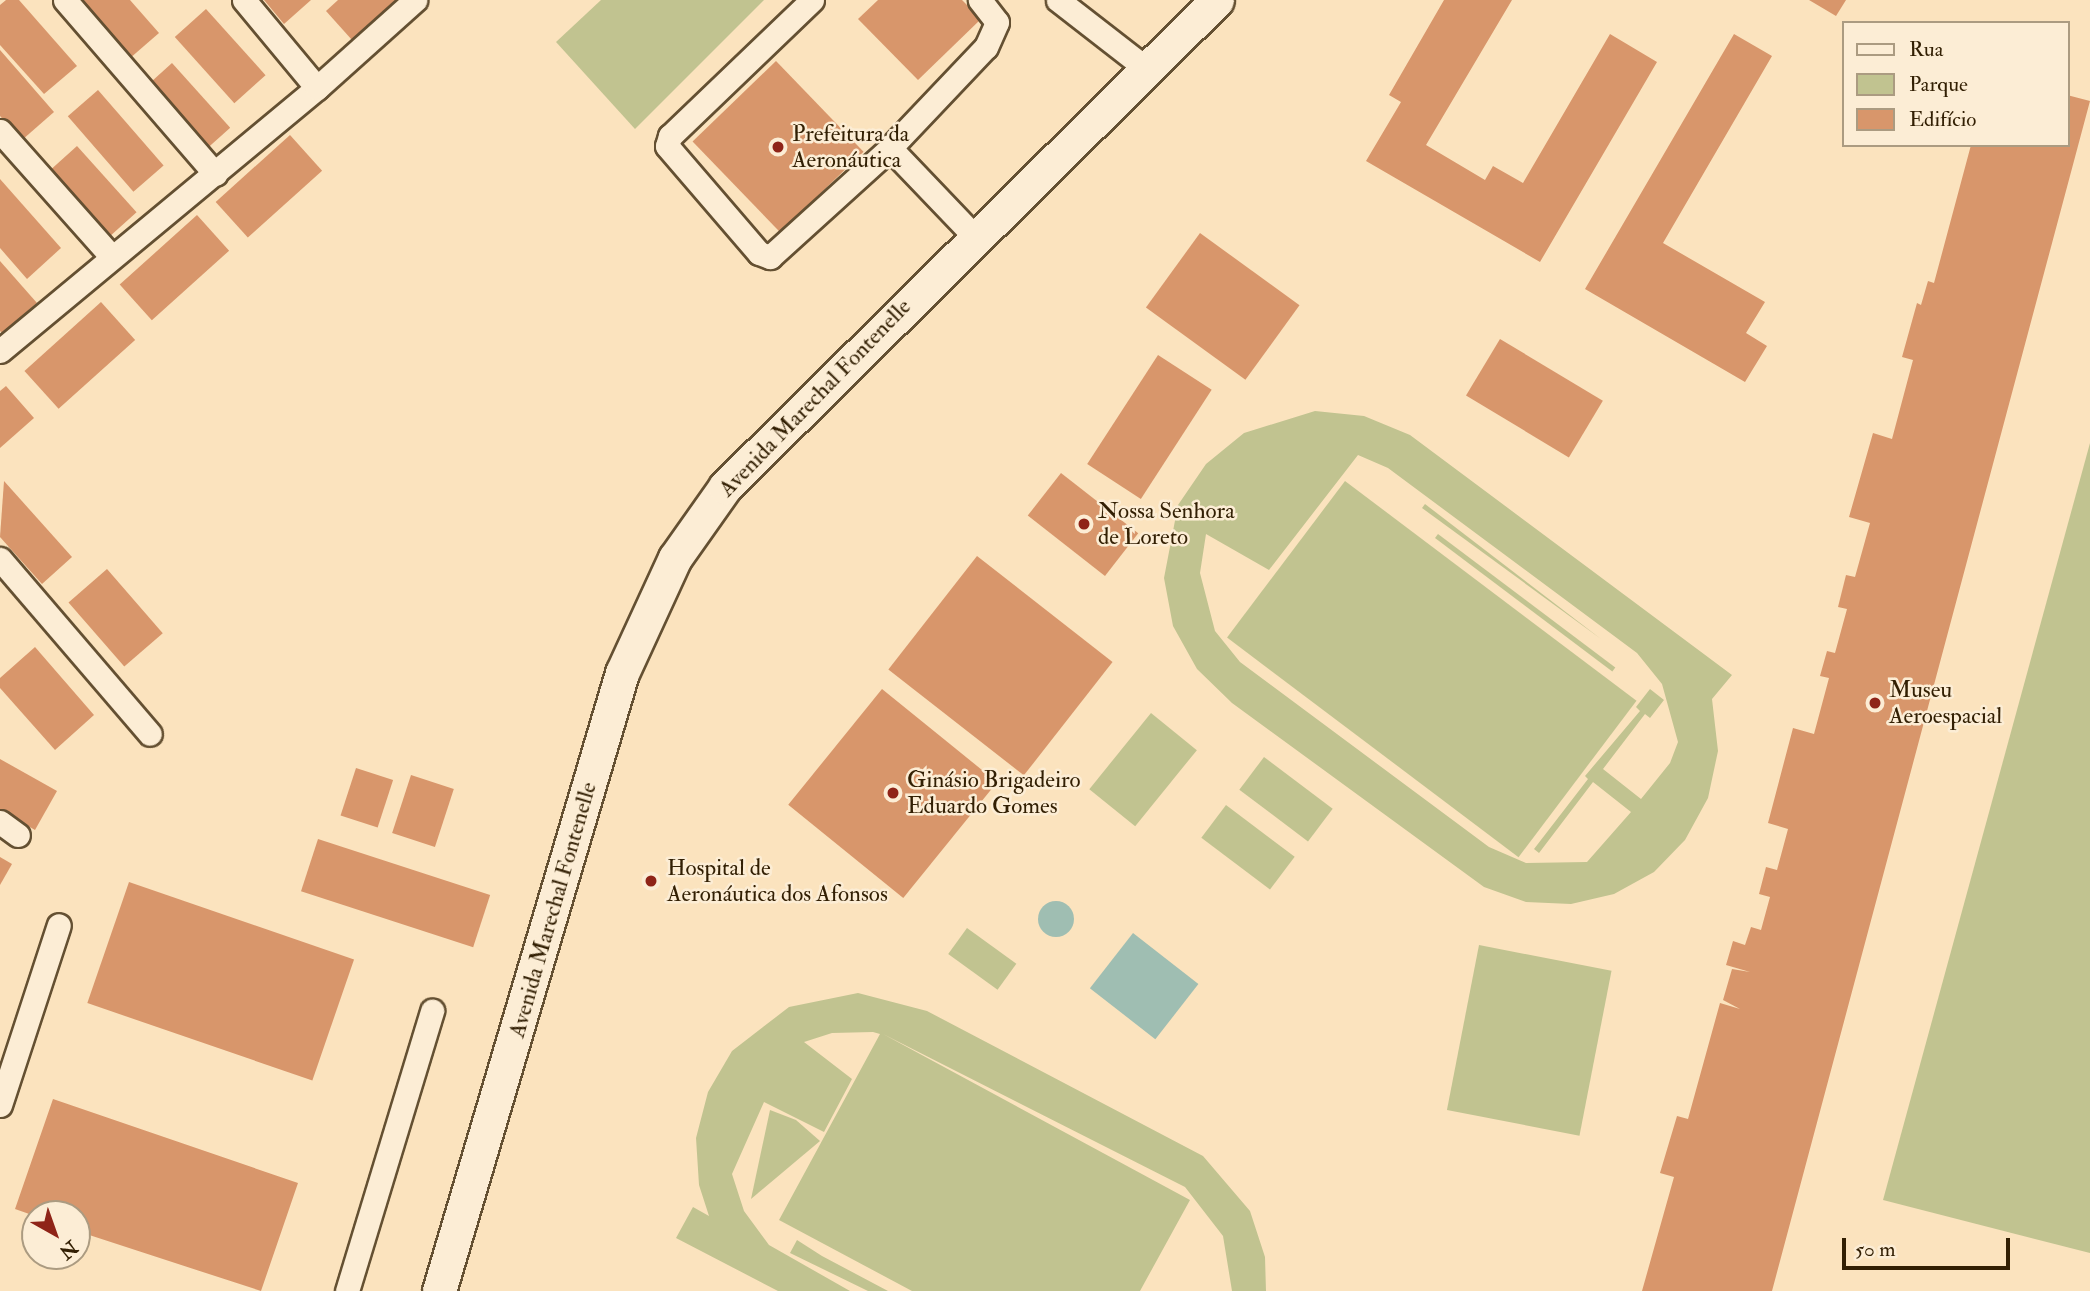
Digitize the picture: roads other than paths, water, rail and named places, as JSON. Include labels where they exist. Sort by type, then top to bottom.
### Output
[{"type":"main road","name":"Avenida Marechal Fontenelle","points":[[439,1291],[644,617],[675,558],[725,487],[1217,0]]},
{"type":"street","points":[[65,0],[215,174]]},
{"type":"street","points":[[244,0],[317,88]]},
{"type":"street","points":[[2,346],[215,174],[415,0]]},
{"type":"street","points":[[813,0],[670,136],[667,146],[759,253],[770,257],[890,148],[986,47],[997,22],[980,0]]},
{"type":"street","points":[[1058,0],[1147,69]]},
{"type":"street","points":[[0,131],[111,256]]},
{"type":"street","points":[[890,148],[975,237]]},
{"type":"street","points":[[0,559],[150,734]]},
{"type":"street","points":[[0,1105],[59,925]]},
{"type":"street","points":[[347,1291],[432,1011]]},
{"type":"place","name":"Prefeitura da Aeronáutica","points":[[778,147]]},
{"type":"place","name":"Nossa Senhora de Loreto","points":[[1084,524]]},
{"type":"place","name":"Museu Aeroespacial","points":[[1875,703]]},
{"type":"place","name":"Ginásio Brigadeiro Eduardo Gomes","points":[[893,793]]},
{"type":"place","name":"Hospital de Aeronáutica dos Afonsos","points":[[651,881]]}]
